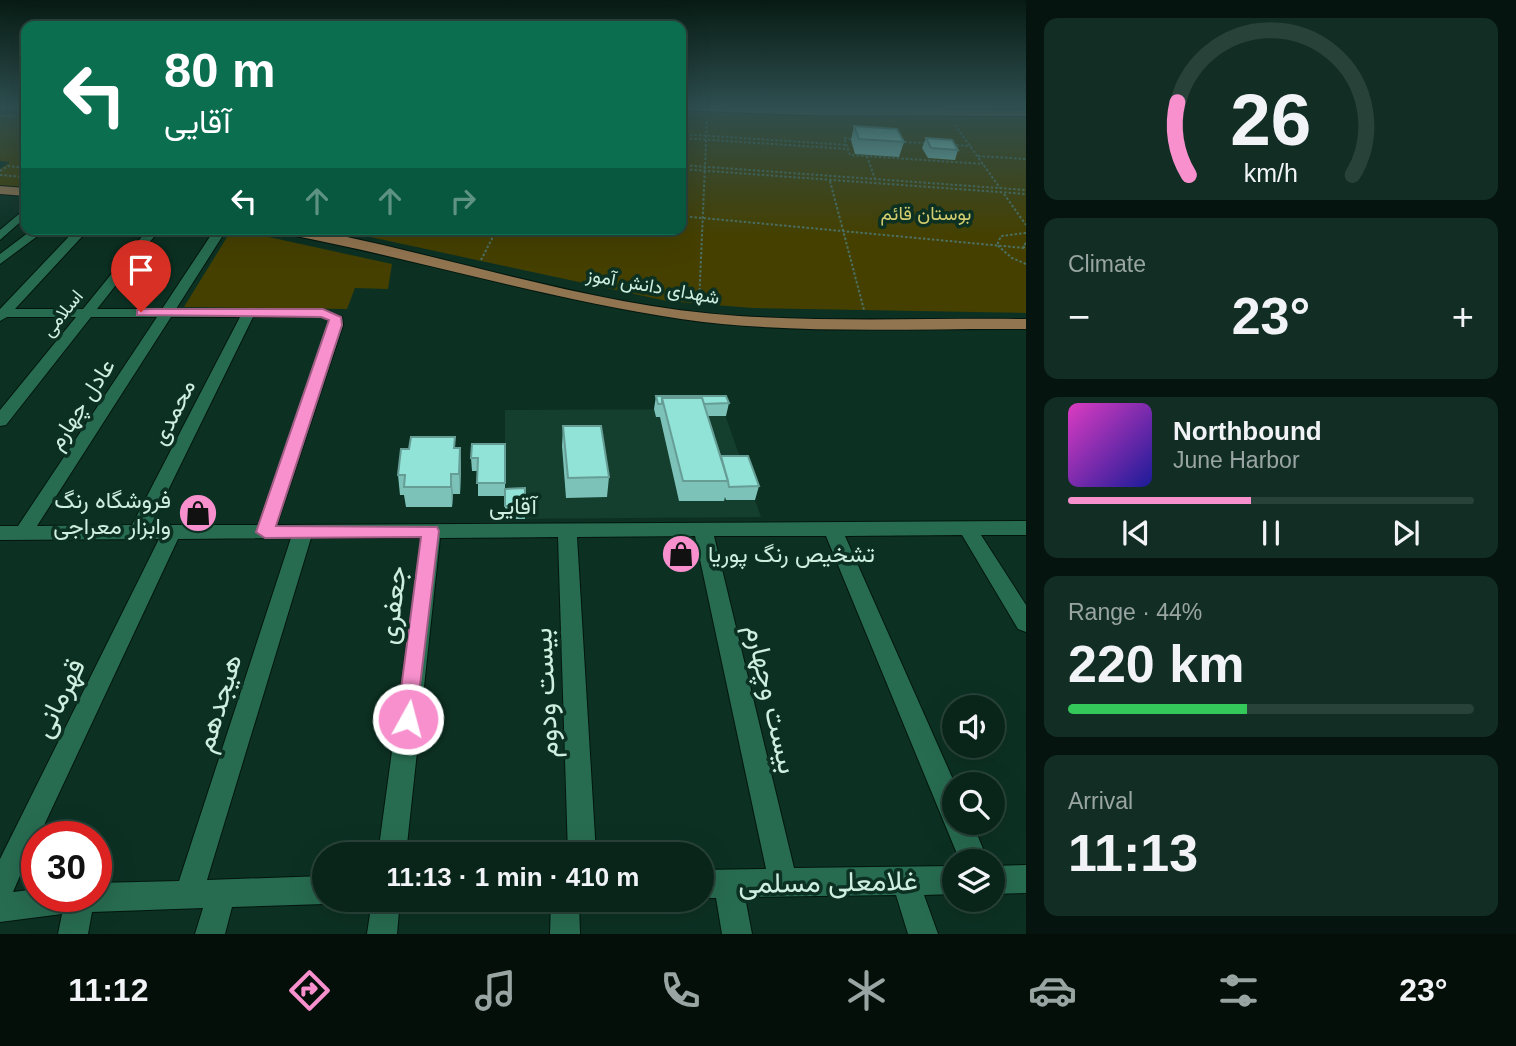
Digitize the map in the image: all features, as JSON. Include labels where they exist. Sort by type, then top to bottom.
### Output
[{"type":"main road","points":[[3,193],[21,194]]},
{"type":"main road","name":"شهدای دانش آموز","points":[[310,235],[620,305],[702,318],[739,321],[1026,324]]},
{"type":"main road","points":[[336,235],[626,300],[701,313],[1026,319]]},
{"type":"street","points":[[0,237],[21,216]]},
{"type":"street","points":[[0,260],[33,235]]},
{"type":"street","points":[[1,314],[77,235]]},
{"type":"street","name":"اسلامی","points":[[0,421],[149,235]]},
{"type":"street","name":"عادل چهارم","points":[[23,533],[217,235]]},
{"type":"street","points":[[1,314],[249,312],[323,313],[335,317],[336,325],[265,532]]},
{"type":"street","name":"محمدی","points":[[138,533],[249,312]]},
{"type":"street","points":[[967,528],[1026,623]]},
{"type":"street","name":"آقایی","points":[[0,533],[1026,528]]},
{"type":"street","name":"بیست وچهارم","points":[[703,529],[783,883]]},
{"type":"street","points":[[833,529],[942,785]]},
{"type":"street","name":"بیست ودوم","points":[[567,530],[581,842]]},
{"type":"street","name":"جعفری","points":[[393,842],[430,531]]},
{"type":"street","name":"قهرمانی","points":[[0,888],[172,532]]},
{"type":"street","name":"هیجدهم","points":[[190,892],[303,532]]},
{"type":"street","points":[[1005,880],[1026,879]]},
{"type":"street","name":"غلامعلی مسلمی","points":[[715,884],[942,880]]},
{"type":"street","points":[[905,881],[923,934]]},
{"type":"street","points":[[715,884],[737,934]]},
{"type":"street","points":[[112,896],[312,890]]},
{"type":"street","points":[[210,934],[222,892]]},
{"type":"street","points":[[0,908],[21,905]]},
{"type":"street","points":[[73,934],[77,912]]},
{"type":"street","points":[[382,934],[385,912]]},
{"type":"street","points":[[565,912],[565,934]]},
{"type":"path","points":[[699,304],[706,150]]},
{"type":"path","points":[[848,150],[850,155],[983,164]]},
{"type":"path","points":[[974,150],[1026,225]]},
{"type":"path","points":[[867,156],[875,179]]},
{"type":"path","points":[[978,156],[1026,159]]},
{"type":"path","points":[[0,171],[8,166],[21,167]]},
{"type":"path","points":[[686,167],[1026,194]]},
{"type":"path","points":[[0,175],[21,177]]},
{"type":"path","points":[[830,178],[1026,190]]},
{"type":"path","points":[[830,178],[864,310]]},
{"type":"path","points":[[686,216],[1025,249],[1026,243]]},
{"type":"path","points":[[997,245],[1001,236],[1026,233]]},
{"type":"path","points":[[481,260],[494,235]]},
{"type":"path","points":[[997,245],[1012,258],[1026,264]]},
{"type":"shaded area","points":[[723,409],[761,517],[505,519],[505,410]]},
{"type":"green space","points":[[0,150],[21,150],[21,189],[0,187],[0,169],[10,162],[0,161]]},
{"type":"green space","name":"بوستان قائم","points":[[686,150],[1026,150],[1026,313],[752,308],[667,301],[361,235],[686,235]]},
{"type":"green space","points":[[228,235],[259,235],[392,264],[388,289],[355,288],[347,309],[184,307]]},
{"type":"building","points":[[656,396],[726,396],[729,403],[704,404],[702,398],[662,398],[662,404],[658,404]]},
{"type":"building","points":[[662,398],[702,398],[728,481],[683,481]]},
{"type":"building","points":[[563,426],[601,426],[609,477],[568,478]]},
{"type":"building","points":[[411,437],[455,437],[454,448],[460,448],[459,474],[451,474],[451,487],[404,487],[405,475],[398,475],[401,449],[409,449]]},
{"type":"building","points":[[472,444],[505,444],[505,483],[477,483],[478,458],[471,458]]},
{"type":"building","points":[[721,456],[748,456],[759,486],[729,487]]},
{"type":"building","points":[[525,488],[525,506],[505,506],[505,489]]},
{"type":"place","name":"فروشگاه رنگ وابزار معراجی","points":[[198,513]]},
{"type":"place","name":"تشخیص رنگ پوریا","points":[[681,554]]},
{"type":"route","points":[[141,312],[323,313],[335,317],[336,325],[265,532],[430,531],[408,719]]}]
